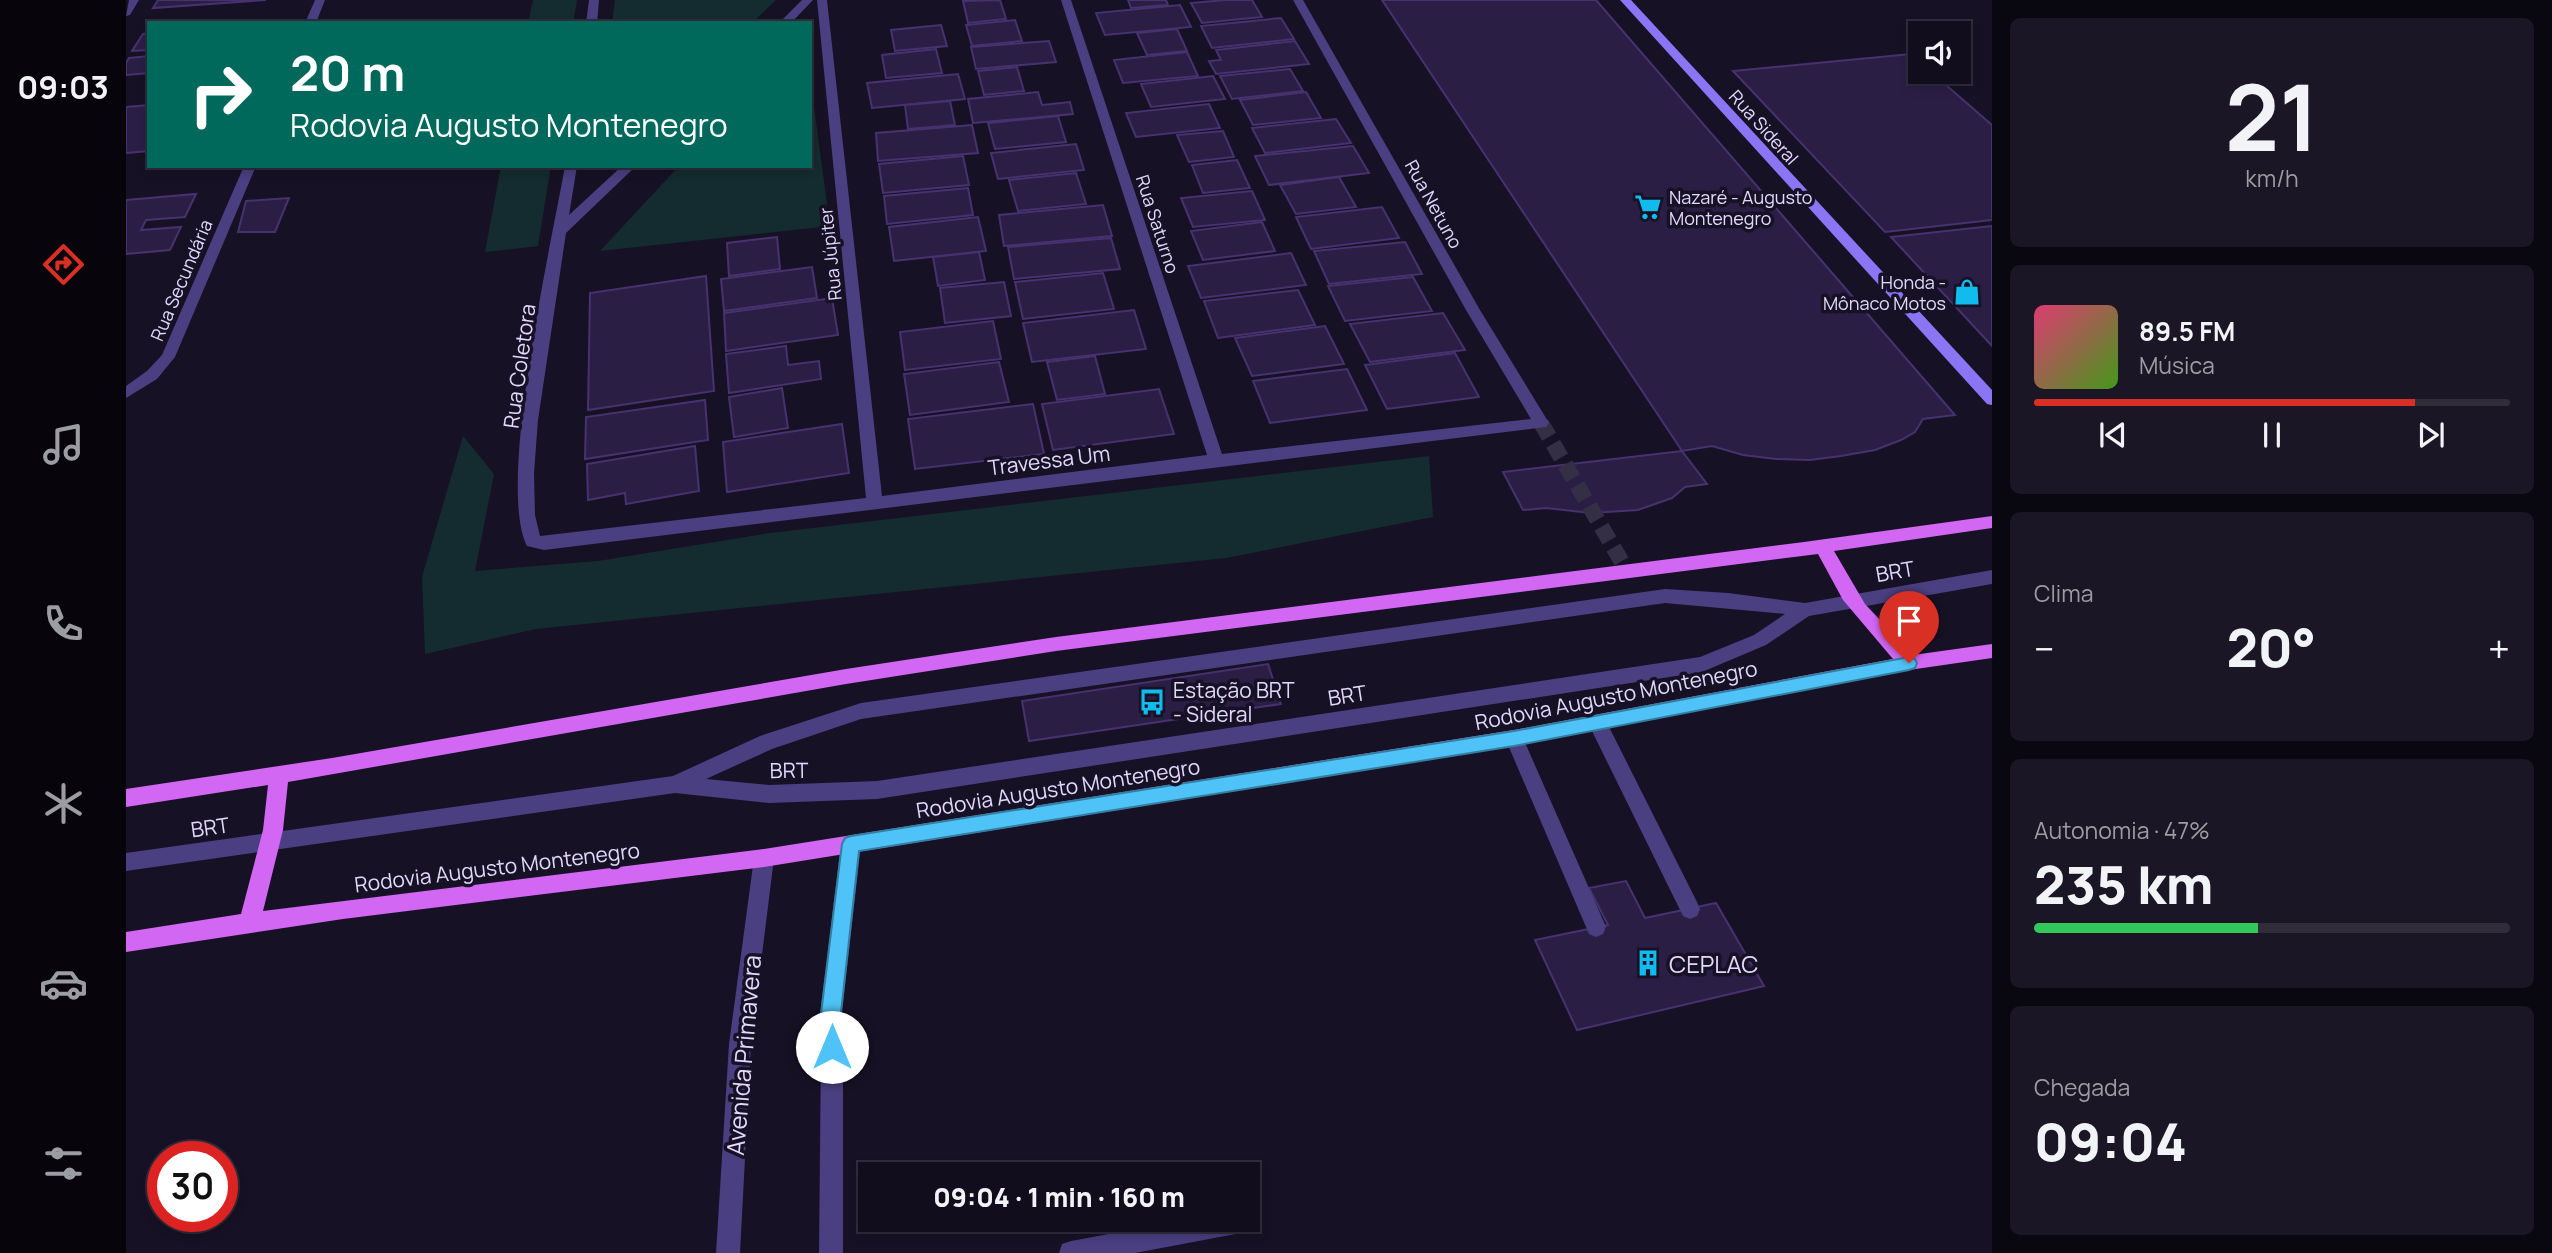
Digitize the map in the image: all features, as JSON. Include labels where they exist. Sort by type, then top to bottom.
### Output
[{"type":"main road","name":"Rua Sideral","points":[[1625,0],[1992,400]]},
{"type":"main road","points":[[126,798],[279,777],[598,718],[952,659],[1314,609],[1823,546],[1992,522]]},
{"type":"main road","points":[[1823,546],[1834,573],[1851,602],[1877,633],[1909,663]]},
{"type":"main road","name":"Rodovia Augusto Montenegro","points":[[126,942],[343,909],[764,858],[1514,738],[1909,663],[1992,651]]},
{"type":"main road","points":[[249,925],[270,841],[279,777]]},
{"type":"street","points":[[126,13],[134,0]]},
{"type":"street","points":[[311,21],[320,0]]},
{"type":"street","points":[[591,21],[594,0]]},
{"type":"street","points":[[786,21],[808,0]]},
{"type":"street","name":"Rua Júpiter","points":[[822,0],[875,504]]},
{"type":"street","name":"Rua Saturno","points":[[1066,0],[1216,460]]},
{"type":"street","name":"Rua Netuno","points":[[1298,0],[1473,310],[1541,423]]},
{"type":"street","name":"Rua Secundária","points":[[126,393],[152,375],[168,357],[249,168]]},
{"type":"street","name":"Rua Coletora","points":[[563,543],[544,544],[533,541],[527,530],[525,497],[531,410],[571,168]]},
{"type":"street","points":[[561,230],[628,168]]},
{"type":"street","name":"Travessa Um","points":[[563,543],[1216,460],[1541,423]]},
{"type":"street","name":"BRT","points":[[675,784],[766,741],[861,711],[1665,596],[1728,600],[1805,610],[1992,577]]},
{"type":"street","name":"BRT","points":[[126,862],[675,784],[769,794],[877,790],[1702,664],[1760,640],[1805,610]]},
{"type":"street","points":[[1597,723],[1690,909]]},
{"type":"street","points":[[1514,738],[1596,927]]},
{"type":"street","points":[[831,1253],[832,1047],[829,1030],[851,844]]},
{"type":"street","name":"Avenida Primavera","points":[[728,1253],[740,1044],[764,858]]},
{"type":"street","points":[[1071,1253],[1182,1232]]},
{"type":"green space","points":[[533,0],[577,0],[573,21],[528,21]]},
{"type":"green space","points":[[615,0],[776,0],[754,21],[612,21]]},
{"type":"green space","points":[[812,92],[830,226],[600,251],[677,168],[812,168]]},
{"type":"green space","points":[[501,168],[551,168],[538,246],[485,252]]},
{"type":"green space","points":[[463,436],[494,474],[475,571],[598,561],[770,533],[1429,456],[1433,517],[1226,558],[536,629],[425,654],[422,577]]},
{"type":"building","points":[[158,0],[266,0],[153,8]]},
{"type":"building","points":[[1000,0],[1006,19],[968,23],[963,1]]},
{"type":"building","points":[[1128,0],[1166,0],[1168,5],[1131,8]]},
{"type":"building","points":[[1252,0],[1262,17],[1202,23],[1191,3]]},
{"type":"building","name":"Nazaré - Augusto Montenegro","points":[[1382,0],[1596,0],[1955,415],[1923,419],[1915,432],[1901,440],[1875,450],[1841,456],[1810,460],[1776,459],[1743,455],[1712,446],[1682,451]]},
{"type":"building","points":[[1180,5],[1191,27],[1105,35],[1096,13]]},
{"type":"building","points":[[1281,18],[1294,39],[1212,48],[1201,26]]},
{"type":"building","points":[[1015,20],[1022,41],[972,46],[966,25]]},
{"type":"building","points":[[941,25],[947,46],[895,51],[891,30]]},
{"type":"building","points":[[1177,29],[1187,51],[1147,55],[1137,33]]},
{"type":"building","points":[[147,33],[147,50],[132,51],[143,34]]},
{"type":"building","points":[[1049,41],[1056,62],[976,69],[971,47]]},
{"type":"building","points":[[1295,41],[1309,64],[1216,74],[1209,61],[1221,60],[1216,50]]},
{"type":"building","points":[[936,49],[942,73],[886,78],[882,55]]},
{"type":"building","points":[[1187,52],[1198,76],[1123,83],[1114,60]]},
{"type":"building","points":[[1908,54],[1908,84],[1945,84],[1992,125],[1992,220],[1885,232],[1733,71]]},
{"type":"building","points":[[147,56],[147,73],[126,75],[129,58]]},
{"type":"building","points":[[1017,67],[1024,91],[984,95],[978,71]]},
{"type":"building","points":[[1290,69],[1303,91],[1232,99],[1220,76]]},
{"type":"building","points":[[958,74],[965,99],[872,108],[867,83]]},
{"type":"building","points":[[1213,76],[1225,99],[1151,107],[1141,84]]},
{"type":"building","points":[[1038,92],[1042,105],[1070,102],[1073,114],[973,123],[968,99]]},
{"type":"building","points":[[1306,92],[1321,118],[1253,125],[1240,100]]},
{"type":"building","points":[[950,101],[955,125],[908,129],[905,105]]},
{"type":"building","points":[[1209,104],[1220,128],[1136,137],[1126,113]]},
{"type":"building","points":[[147,105],[147,151],[126,153],[126,107]]},
{"type":"building","points":[[1058,116],[1066,142],[995,149],[988,123]]},
{"type":"building","points":[[1336,119],[1351,143],[1265,153],[1252,128]]},
{"type":"building","points":[[972,125],[978,153],[878,161],[876,133]]},
{"type":"building","points":[[1223,131],[1234,157],[1189,162],[1177,135]]},
{"type":"building","points":[[1076,144],[1084,170],[998,179],[991,153]]},
{"type":"building","points":[[1353,146],[1369,173],[1269,185],[1255,156]]},
{"type":"building","points":[[963,156],[969,185],[883,193],[879,164]]},
{"type":"building","points":[[1237,160],[1250,188],[1203,193],[1192,165]]},
{"type":"building","points":[[1076,173],[1086,204],[1018,211],[1009,180]]},
{"type":"building","points":[[1339,177],[1356,207],[1296,214],[1280,185]]},
{"type":"building","points":[[968,188],[973,215],[887,224],[884,196]]},
{"type":"building","points":[[1252,191],[1265,220],[1193,227],[1181,198]]},
{"type":"building","points":[[196,194],[185,217],[146,220],[141,230],[181,227],[170,250],[126,254],[126,200]]},
{"type":"building","points":[[289,198],[275,232],[238,232],[246,201]]},
{"type":"building","points":[[1103,205],[1112,236],[1004,246],[999,215]]},
{"type":"building","points":[[1382,207],[1399,238],[1311,249],[1296,217]]},
{"type":"building","points":[[978,217],[986,251],[894,261],[889,227]]},
{"type":"building","points":[[1262,222],[1275,251],[1203,260],[1191,231]]},
{"type":"building","name":"Honda - Mônaco Motos","points":[[1992,226],[1992,346],[1891,237]]},
{"type":"building","points":[[777,237],[780,269],[729,276],[727,243]]},
{"type":"building","points":[[1111,238],[1120,269],[1014,279],[1008,247]]},
{"type":"building","points":[[1405,242],[1422,274],[1329,284],[1314,251]]},
{"type":"building","points":[[979,252],[985,280],[938,286],[933,257]]},
{"type":"building","points":[[1291,253],[1306,285],[1201,298],[1188,266]]},
{"type":"building","points":[[812,267],[817,298],[724,311],[721,279]]},
{"type":"building","points":[[1103,273],[1114,309],[1023,319],[1015,282]]},
{"type":"building","points":[[706,276],[714,391],[588,410],[590,293]]},
{"type":"building","points":[[1413,277],[1432,311],[1345,321],[1328,286]]},
{"type":"building","points":[[1004,282],[1011,316],[945,323],[940,288]]},
{"type":"building","points":[[1298,290],[1315,325],[1218,338],[1204,301]]},
{"type":"building","points":[[832,298],[838,335],[726,351],[724,313]]},
{"type":"building","points":[[1134,310],[1146,349],[1032,362],[1023,323]]},
{"type":"building","points":[[1443,313],[1465,350],[1370,362],[1350,324]]},
{"type":"building","points":[[993,321],[1001,359],[905,370],[900,332]]},
{"type":"building","points":[[1325,326],[1344,364],[1252,376],[1235,338]]},
{"type":"building","points":[[786,346],[788,365],[819,361],[821,379],[729,393],[726,354]]},
{"type":"building","points":[[1455,353],[1479,397],[1387,409],[1365,365]]},
{"type":"building","points":[[1095,356],[1105,394],[1057,400],[1047,362]]},
{"type":"building","points":[[999,362],[1009,402],[910,415],[904,374]]},
{"type":"building","points":[[1347,369],[1367,410],[1270,423],[1253,381]]},
{"type":"building","points":[[782,388],[788,428],[734,437],[729,397]]},
{"type":"building","points":[[1159,389],[1174,434],[1053,450],[1042,404]]},
{"type":"building","points":[[705,400],[708,440],[585,459],[586,417]]},
{"type":"building","points":[[1033,404],[1044,454],[915,469],[908,419]]},
{"type":"building","points":[[842,424],[849,473],[727,492],[723,442]]},
{"type":"building","points":[[695,446],[699,491],[626,504],[625,493],[588,500],[587,464]]},
{"type":"building","points":[[1682,451],[1707,484],[1685,487],[1672,498],[1638,510],[1591,513],[1546,508],[1523,510],[1503,472]]},
{"type":"building","name":"Estação BRT - Sideral","points":[[1268,664],[1281,704],[1029,741],[1022,701]]},
{"type":"building","name":"CEPLAC","points":[[1626,881],[1645,918],[1716,903],[1764,986],[1577,1030],[1535,940],[1608,925],[1589,888]]},
{"type":"tunnel","points":[[1541,423],[1626,569]]},
{"type":"place","name":"Nazaré - Augusto Montenegro","points":[[1648,207]]},
{"type":"place","name":"Honda - Mônaco Motos","points":[[1967,292]]},
{"type":"place","name":"Estação BRT - Sideral","points":[[1152,702]]},
{"type":"place","name":"CEPLAC","points":[[1648,963]]},
{"type":"route","points":[[832,1047],[829,1030],[851,844],[1514,738],[1909,663]]}]
